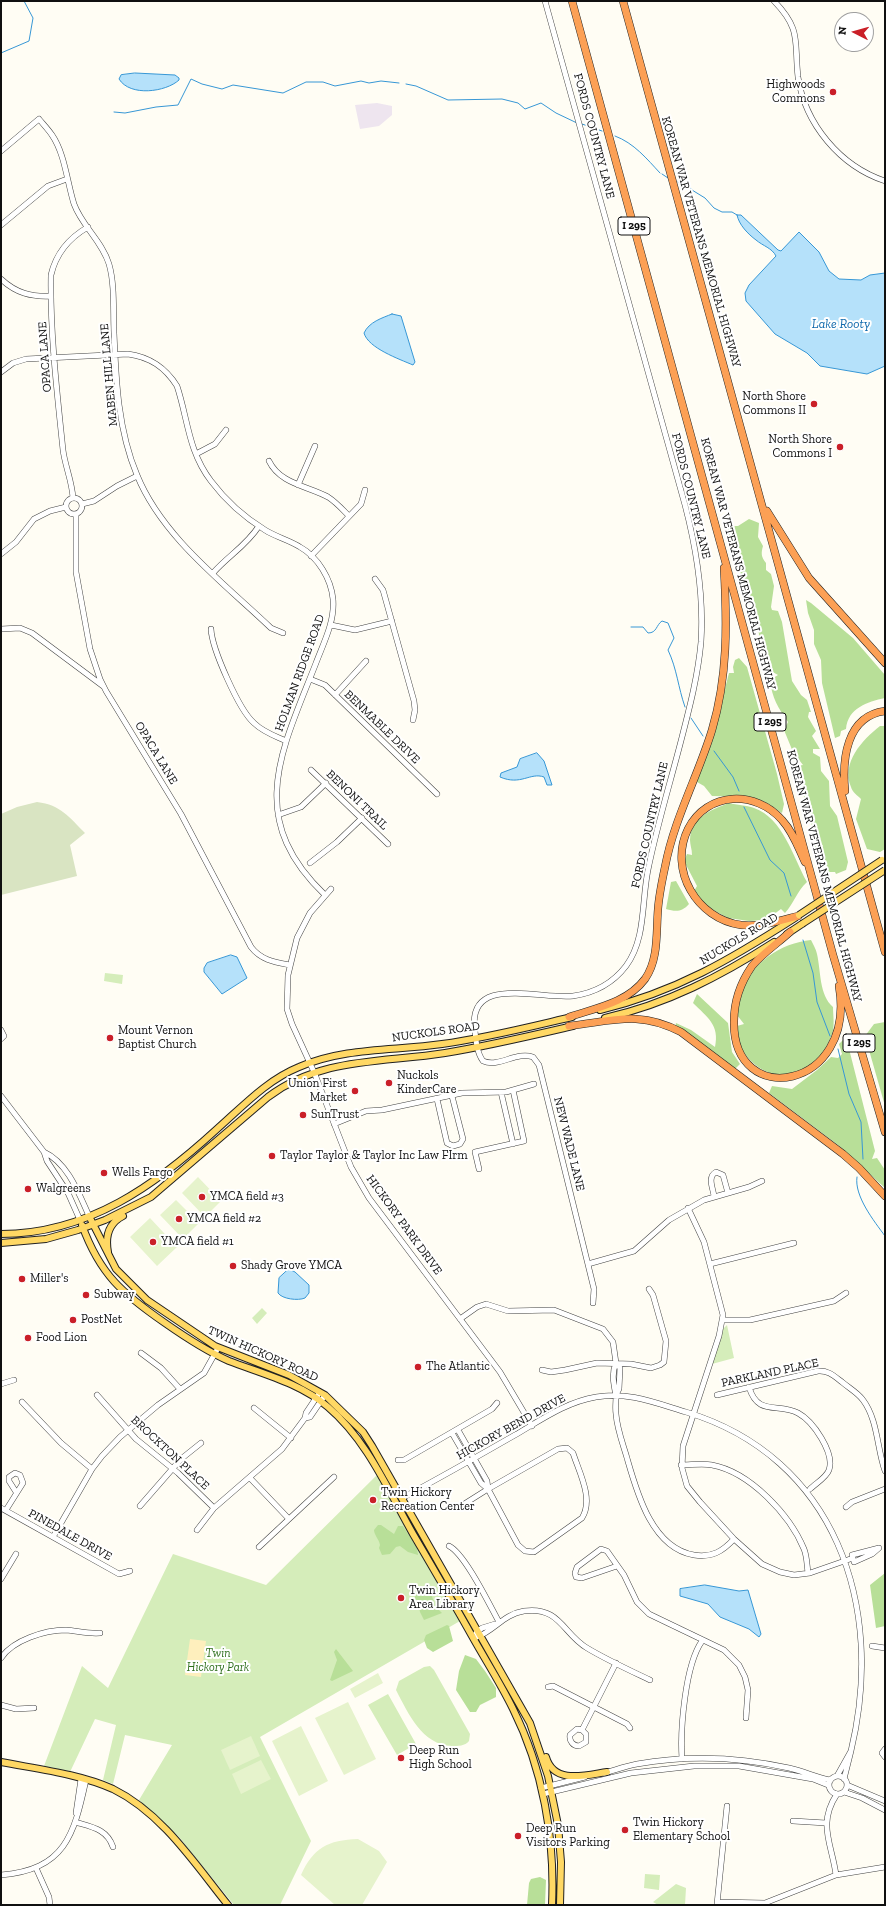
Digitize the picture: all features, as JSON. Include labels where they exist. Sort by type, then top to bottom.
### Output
[{"type":"highway","name":"KOREAN WAR VETERANS MEMORIAL HIGHWAY","points":[[572,1],[833,955],[885,1132]]},
{"type":"highway","name":"KOREAN WAR VETERANS MEMORIAL HIGHWAY","points":[[623,1],[885,952]]},
{"type":"highway","points":[[763,505],[809,578],[885,663]]},
{"type":"highway","points":[[568,1018],[624,999],[638,987],[652,968],[656,952],[660,894],[668,851],[678,819],[707,746],[721,691],[727,633],[723,554]]},
{"type":"highway","points":[[854,836],[843,774],[845,753],[853,733],[862,722],[872,715],[885,711]]},
{"type":"highway","points":[[799,916],[766,924],[742,925],[720,919],[703,906],[688,887],[682,864],[685,837],[692,823],[706,808],[724,800],[744,799],[764,805],[779,816],[793,834],[816,891]]},
{"type":"highway","points":[[877,921],[885,937]]},
{"type":"highway","points":[[790,932],[753,965],[744,981],[737,1000],[734,1025],[736,1042],[745,1060],[759,1072],[777,1078],[796,1076],[808,1071],[818,1063],[830,1049],[836,1037],[840,1019],[840,988],[833,955]]},
{"type":"highway","points":[[569,1026],[628,1018],[639,1018],[660,1022],[681,1032],[838,1150],[859,1168],[885,1196]]},
{"type":"main road","name":"NUCKOLS ROAD","points":[[1,1234],[36,1231],[80,1220],[121,1202],[148,1187],[178,1164],[261,1090],[286,1073],[310,1062],[346,1053],[427,1046],[476,1038],[568,1018],[627,1003],[683,983],[724,963],[884,860]]},
{"type":"main road","name":"NUCKOLS ROAD","points":[[1,1243],[46,1239],[83,1229],[124,1212],[151,1197],[268,1097],[283,1087],[314,1072],[348,1064],[424,1056],[478,1047],[633,1011],[682,993],[722,974],[885,870]]},
{"type":"main road","points":[[112,1263],[107,1246],[111,1227],[118,1219],[134,1210],[151,1197]]},
{"type":"main road","name":"TWIN HICKORY ROAD","points":[[89,1216],[112,1263],[127,1282],[147,1300],[196,1335],[218,1348],[289,1375],[322,1393],[363,1432],[517,1698],[535,1736],[551,1789],[561,1848],[560,1905]]},
{"type":"main road","name":"TWIN HICKORY ROAD","points":[[80,1220],[98,1260],[120,1289],[148,1312],[194,1343],[214,1354],[301,1389],[318,1400],[346,1424],[357,1437],[507,1697],[520,1724],[542,1791],[551,1852],[552,1905]]},
{"type":"main road","points":[[375,1467],[382,1472],[397,1498],[402,1498]]},
{"type":"main road","points":[[395,1502],[401,1504],[423,1540],[430,1546]]},
{"type":"main road","points":[[535,1736],[542,1742],[547,1762],[558,1773],[574,1777],[607,1772]]},
{"type":"main road","points":[[1,1762],[84,1779],[113,1789],[145,1811],[174,1838],[228,1905]]},
{"type":"street","name":"FORDS COUNTRY LANE","points":[[478,1047],[476,1038],[475,1012],[481,1003],[488,997],[504,993],[561,996],[584,994],[611,981],[629,961],[638,940],[648,870],[691,700],[701,642],[701,591],[692,532],[545,1]]},
{"type":"street","points":[[774,1],[791,21],[794,31],[800,85],[806,105],[816,126],[831,146],[845,158],[860,169],[885,181]]},
{"type":"street","name":"MABEN HILL LANE","points":[[1,151],[39,119],[53,136],[60,152],[76,209],[101,246],[109,263],[112,281],[115,355],[119,403],[124,435],[137,476],[167,525],[187,548],[272,628],[283,633]]},
{"type":"street","points":[[1,225],[48,186],[67,179]]},
{"type":"street","name":"OPACA LANE","points":[[73,498],[71,481],[64,459],[54,357],[51,275],[58,256],[72,238],[88,227]]},
{"type":"street","points":[[1,279],[12,289],[21,293],[35,296],[51,296]]},
{"type":"street","name":"HOLMAN RIDGE ROAD","points":[[1,372],[19,361],[54,357],[128,354],[157,363],[171,377],[180,396],[185,422],[196,454],[210,480],[243,514],[259,526],[300,547],[312,556],[324,572],[330,586],[333,604],[331,625],[286,741],[280,760],[277,781],[278,815],[291,854],[306,876],[324,895]]},
{"type":"street","points":[[196,454],[215,444],[226,430]]},
{"type":"street","points":[[298,485],[315,446]]},
{"type":"street","points":[[269,461],[276,472],[298,485],[328,497],[349,516]]},
{"type":"street","points":[[82,504],[94,501],[117,486],[137,476]]},
{"type":"street","points":[[312,556],[361,504],[366,490]]},
{"type":"street","points":[[73,498],[78,499],[82,504],[82,510],[76,515],[69,513],[66,507],[67,502],[73,498]]},
{"type":"street","points":[[1,554],[16,542],[34,519],[50,511],[66,507]]},
{"type":"street","name":"OPACA LANE","points":[[76,515],[76,572],[90,649],[104,687],[181,814],[251,947],[258,955],[268,960],[290,965]]},
{"type":"street","points":[[213,573],[245,545],[259,526]]},
{"type":"street","points":[[375,579],[384,590],[415,706],[413,720]]},
{"type":"street","points":[[331,625],[355,630],[392,621]]},
{"type":"street","points":[[1,629],[20,628],[32,633],[104,687]]},
{"type":"street","points":[[211,629],[213,645],[244,712],[254,724],[286,741]]},
{"type":"street","points":[[335,695],[366,661]]},
{"type":"street","name":"BENMABLE DRIVE","points":[[310,679],[325,685],[437,794]]},
{"type":"street","name":"BENONI TRAIL","points":[[311,770],[388,844]]},
{"type":"street","points":[[278,815],[301,807],[326,783]]},
{"type":"street","points":[[310,863],[337,842],[362,818]]},
{"type":"street","name":"HICKORY PARK DRIVE","points":[[331,889],[324,895],[310,913],[301,928],[294,947],[286,994],[287,1009],[292,1024],[310,1062],[350,1167],[369,1198],[500,1372],[532,1426]]},
{"type":"street","points":[[1,1030],[4,1036],[1,1039]]},
{"type":"street","name":"NEW WADE LANE","points":[[478,1047],[481,1059],[488,1063],[526,1055],[533,1057],[537,1061],[564,1164],[594,1289],[593,1303]]},
{"type":"street","points":[[334,1124],[362,1112],[382,1110],[469,1092],[501,1092],[534,1084]]},
{"type":"street","points":[[479,1169],[475,1152],[524,1141],[513,1090]]},
{"type":"street","points":[[501,1092],[513,1144]]},
{"type":"street","name":"TWIN HICKORY ROAD","points":[[1,1096],[44,1152],[47,1161],[68,1193],[80,1220]]},
{"type":"street","points":[[436,1099],[447,1143],[453,1146],[460,1144],[463,1139],[452,1096]]},
{"type":"street","name":"TWIN HICKORY ROAD","points":[[44,1152],[54,1156],[64,1169],[89,1216]]},
{"type":"street","points":[[714,1196],[711,1179],[712,1175],[716,1172],[723,1174],[728,1193]]},
{"type":"street","points":[[588,1264],[634,1251],[669,1220],[688,1208],[714,1196],[749,1187],[762,1181]]},
{"type":"street","points":[[688,1208],[700,1231],[722,1307],[722,1320],[719,1336],[683,1446],[682,1465],[687,1486],[734,1538],[762,1564],[794,1575],[808,1573],[854,1560],[885,1546]]},
{"type":"street","points":[[710,1264],[794,1243]]},
{"type":"street","points":[[542,1370],[551,1372],[590,1364],[616,1363],[651,1368],[664,1362],[666,1341],[653,1295],[649,1289]]},
{"type":"street","points":[[722,1320],[750,1320],[838,1300],[846,1293]]},
{"type":"street","points":[[460,1319],[477,1307],[486,1304],[508,1311],[548,1309],[560,1312],[603,1329],[613,1342],[616,1363],[613,1369],[613,1389],[616,1395],[618,1425],[640,1502],[661,1534],[678,1550],[697,1556],[705,1556],[721,1552],[734,1538]]},
{"type":"street","points":[[53,1536],[92,1469],[116,1441],[180,1389],[204,1373],[218,1348]]},
{"type":"street","points":[[141,1353],[160,1368],[180,1389]]},
{"type":"street","name":"PARKLAND PLACE","points":[[717,1395],[818,1371],[825,1371],[833,1375],[859,1396],[866,1404],[872,1418],[885,1472]]},
{"type":"street","points":[[1,1384],[14,1380]]},
{"type":"street","points":[[749,1387],[751,1394],[758,1403],[768,1408],[788,1409],[799,1414],[807,1420],[819,1434],[826,1449],[830,1467],[826,1475],[810,1489]]},
{"type":"street","points":[[197,1530],[214,1508],[282,1449],[305,1418],[306,1413],[318,1400],[322,1393]]},
{"type":"street","name":"BROCKTON PLACE","points":[[97,1394],[129,1430],[214,1508]]},
{"type":"street","name":"HICKORY BEND DRIVE","points":[[402,1498],[571,1404],[596,1396],[616,1395],[643,1399],[693,1414],[717,1423],[754,1441],[783,1463],[810,1489],[824,1507]]},
{"type":"street","points":[[22,1402],[60,1443],[92,1469]]},
{"type":"street","points":[[398,1460],[404,1460],[458,1430],[492,1409],[497,1403]]},
{"type":"street","points":[[254,1408],[291,1438]]},
{"type":"street","points":[[458,1430],[487,1481],[488,1489]]},
{"type":"street","points":[[452,1433],[481,1483],[488,1489],[521,1549],[534,1552],[582,1518],[588,1500],[573,1453],[567,1448],[558,1449],[488,1489],[461,1506]]},
{"type":"street","points":[[140,1506],[191,1450],[201,1443]]},
{"type":"street","points":[[682,1465],[712,1465],[738,1475],[755,1485],[783,1514],[796,1533],[805,1550],[808,1573]]},
{"type":"street","points":[[259,1547],[334,1477]]},
{"type":"street","points":[[250,1478],[289,1519]]},
{"type":"street","points":[[846,1507],[852,1502],[885,1489]]},
{"type":"street","points":[[3,1509],[16,1492]]},
{"type":"street","name":"PINEDALE DRIVE","points":[[3,1509],[119,1574],[130,1571]]},
{"type":"street","points":[[449,1546],[462,1558],[497,1623]]},
{"type":"street","points":[[617,1566],[582,1578],[576,1577],[575,1573],[577,1567],[601,1549],[607,1551],[624,1576],[632,1594],[641,1607],[655,1618],[729,1654],[743,1671],[748,1690],[746,1718]]},
{"type":"street","points":[[849,1549],[854,1560]]},
{"type":"street","points":[[2,1575],[16,1554]]},
{"type":"street","points":[[473,1638],[479,1633],[492,1628],[497,1623],[512,1614],[524,1611],[548,1614],[563,1624],[586,1648],[650,1680]]},
{"type":"street","points":[[1,1658],[16,1643],[50,1632],[64,1630],[87,1634],[100,1633]]},
{"type":"street","points":[[682,1759],[682,1737],[690,1671],[693,1659],[702,1641]]},
{"type":"street","points":[[872,1647],[885,1648]]},
{"type":"street","points":[[582,1730],[616,1663]]},
{"type":"street","points":[[548,1687],[554,1686],[627,1724],[630,1728]]},
{"type":"street","points":[[1,1705],[16,1709],[34,1708]]},
{"type":"street","points":[[844,1779],[851,1751],[863,1717]]},
{"type":"street","points":[[885,1749],[882,1753],[885,1757]]},
{"type":"street","points":[[829,1783],[837,1776],[851,1751]]},
{"type":"street","points":[[551,1789],[643,1763],[682,1759],[721,1759],[757,1762],[798,1770],[829,1783],[834,1794],[826,1823],[827,1839],[836,1875]]},
{"type":"street","points":[[542,1791],[646,1770],[694,1766],[731,1766],[752,1768],[829,1783]]},
{"type":"street","points":[[837,1776],[844,1779],[847,1785],[885,1801]]},
{"type":"street","points":[[1,1875],[19,1873],[36,1868],[53,1858],[63,1848],[75,1822],[84,1779]]},
{"type":"street","points":[[844,1792],[847,1785]]},
{"type":"street","points":[[834,1794],[844,1792],[862,1798],[885,1810]]},
{"type":"street","points":[[727,1806],[717,1903],[765,1903],[836,1875],[885,1867]]},
{"type":"street","points":[[793,1821],[826,1823]]},
{"type":"street","points":[[75,1822],[103,1831],[110,1839],[113,1848]]},
{"type":"street","points":[[36,1868],[49,1897],[50,1905]]},
{"type":"shaded area","points":[[377,103],[392,106],[392,115],[379,126],[360,129],[355,105]]},
{"type":"green space","points":[[749,519],[759,523],[758,537],[763,546],[762,557],[766,563],[766,570],[771,574],[774,586],[771,607],[772,610],[778,611],[782,622],[792,681],[801,695],[807,700],[811,712],[809,712],[808,717],[816,731],[812,736],[820,749],[813,749],[813,753],[820,757],[821,771],[829,781],[830,806],[837,816],[848,862],[846,870],[836,874],[835,872],[821,872],[819,865],[820,859],[814,845],[823,846],[812,827],[810,811],[812,806],[805,802],[802,786],[792,767],[803,765],[793,752],[784,730],[788,722],[781,712],[772,692],[770,680],[778,675],[771,671],[767,659],[759,651],[759,634],[750,595],[734,558],[735,547],[727,534],[728,526],[738,526]]},
{"type":"green space","points":[[806,600],[853,638],[885,675],[885,698],[865,704],[854,711],[850,716],[846,729],[841,731],[840,736],[835,738],[822,683],[821,660],[814,644],[814,630],[808,613]]},
{"type":"green space","points":[[739,658],[747,667],[777,774],[784,804],[782,813],[765,802],[750,797],[712,796],[704,786],[697,782],[713,735],[729,673],[734,673],[733,667],[735,660]]},
{"type":"green space","points":[[880,726],[885,726],[885,849],[880,852],[867,849],[856,819],[861,799],[855,794],[851,787],[849,769],[851,761],[860,745]]},
{"type":"green space","points":[[37,802],[59,809],[85,833],[70,845],[77,876],[1,895],[1,814],[17,807]]},
{"type":"green space","points":[[729,803],[751,807],[764,813],[773,820],[780,829],[792,850],[807,882],[785,913],[781,909],[766,920],[749,921],[728,918],[704,905],[694,891],[697,886],[684,861],[687,854],[692,855],[690,840],[691,832],[698,820],[703,816],[715,808]]},
{"type":"green space","points":[[676,881],[689,904],[684,909],[673,911],[666,909],[671,882]]},
{"type":"green space","points":[[811,940],[817,954],[821,982],[825,996],[833,1007],[833,1031],[823,1053],[816,1063],[808,1069],[789,1075],[771,1073],[755,1065],[741,1048],[737,1026],[744,1024],[737,1015],[741,994],[745,983],[752,973],[768,956],[789,945]]},
{"type":"green space","points":[[105,973],[123,975],[122,984],[104,981]]},
{"type":"green space","points":[[697,994],[728,1023],[732,1052],[740,1064],[735,1069],[675,1027],[676,1023],[691,1030],[715,1047],[716,1033],[714,1027],[707,1017],[693,1003]]},
{"type":"green space","points":[[885,1022],[885,1106],[865,1036],[874,1024]]},
{"type":"green space","points":[[846,1037],[875,1151],[872,1159],[877,1158],[885,1170],[885,1188],[838,1145],[769,1093],[772,1086],[792,1089],[831,1057],[838,1058],[842,1054],[839,1044]]},
{"type":"green space","name":"YMCA field #3","points":[[198,1177],[221,1201],[205,1217],[182,1193]]},
{"type":"green space","name":"YMCA field #2","points":[[176,1200],[199,1223],[183,1239],[160,1215]]},
{"type":"green space","name":"YMCA field #1","points":[[150,1218],[177,1247],[157,1266],[130,1237]]},
{"type":"green space","points":[[262,1308],[267,1313],[257,1324],[252,1318]]},
{"type":"green space","points":[[727,1325],[734,1358],[712,1364],[723,1329]]},
{"type":"green space","name":"Twin Hickory Park","points":[[378,1474],[440,1580],[460,1621],[260,1737],[311,1841],[280,1905],[234,1905],[179,1837],[139,1800],[172,1745],[125,1735],[113,1784],[103,1780],[116,1725],[95,1719],[70,1772],[44,1766],[82,1666],[108,1688],[173,1554],[266,1585]]},
{"type":"green space","points":[[378,1525],[381,1525],[394,1534],[398,1526],[403,1526],[417,1548],[418,1555],[408,1552],[400,1546],[396,1547],[390,1554],[382,1555],[379,1548],[380,1545],[374,1532]]},
{"type":"green space","points":[[885,1573],[885,1626],[876,1628],[870,1585]]},
{"type":"green space","points":[[429,1589],[436,1607],[442,1613],[424,1620],[420,1612],[418,1602],[415,1600],[415,1590],[421,1593]]},
{"type":"green space","points":[[447,1625],[449,1626],[453,1641],[433,1652],[427,1648],[424,1640],[426,1635]]},
{"type":"green space","points":[[336,1649],[353,1671],[332,1681],[330,1680],[337,1660],[334,1652]]},
{"type":"green space","points":[[465,1655],[476,1659],[496,1688],[496,1697],[480,1705],[476,1712],[470,1712],[456,1690],[459,1671]]},
{"type":"green space","points":[[430,1666],[434,1670],[470,1734],[469,1741],[466,1744],[452,1746],[441,1744],[424,1734],[411,1718],[396,1690],[399,1681],[424,1667]]},
{"type":"green space","points":[[378,1673],[383,1683],[355,1698],[350,1689]]},
{"type":"green space","points":[[388,1694],[416,1744],[397,1755],[368,1705]]},
{"type":"green space","points":[[348,1702],[376,1759],[344,1775],[315,1718]]},
{"type":"green space","points":[[301,1726],[328,1781],[299,1796],[272,1741]]},
{"type":"green space","points":[[251,1736],[260,1756],[230,1770],[221,1750]]},
{"type":"green space","points":[[261,1760],[271,1779],[241,1794],[232,1774]]},
{"type":"green space","points":[[358,1839],[379,1851],[387,1862],[362,1905],[335,1905],[301,1875],[311,1858],[323,1847],[338,1841]]},
{"type":"green space","points":[[645,1874],[660,1875],[659,1890],[644,1888]]},
{"type":"green space","points":[[540,1877],[546,1880],[545,1905],[527,1905],[529,1883],[531,1879]]},
{"type":"green space","points":[[676,1884],[686,1888],[685,1905],[658,1905],[653,1902]]},
{"type":"sand","points":[[190,1639],[206,1641],[201,1677],[185,1675]]},
{"type":"water","points":[[135,73],[175,75],[179,78],[179,80],[166,87],[148,91],[131,88],[124,85],[119,79],[121,75]]},
{"type":"water","name":"Lake Rooty","points":[[737,215],[741,215],[778,250],[781,251],[799,232],[819,252],[829,271],[839,279],[861,280],[870,275],[885,273],[885,366],[867,374],[820,366],[807,353],[775,334],[746,301],[745,293],[749,285],[776,256],[772,251],[747,232],[742,226]]},
{"type":"water","points":[[392,314],[401,316],[415,362],[413,365],[378,348],[371,343],[364,333],[372,323]]},
{"type":"water","points":[[537,753],[544,761],[552,785],[547,785],[544,777],[539,776],[519,780],[500,777],[501,773],[517,767],[520,759]]},
{"type":"water","points":[[231,955],[237,957],[247,978],[222,994],[204,972],[204,968],[207,963]]},
{"type":"water","points":[[289,1269],[295,1272],[309,1285],[309,1293],[305,1298],[290,1299],[283,1297],[278,1293],[279,1278]]},
{"type":"water","points":[[705,1585],[739,1591],[748,1590],[761,1634],[759,1637],[749,1629],[720,1617],[708,1604],[680,1596],[680,1589]]},
{"type":"waterway","points":[[1,53],[29,41],[33,18],[24,1]]},
{"type":"waterway","points":[[114,112],[125,113],[156,107],[178,105],[191,79],[202,84],[222,89],[233,85],[283,93],[306,82],[323,82],[335,86],[361,81],[369,83],[381,81],[399,83]]},
{"type":"waterway","points":[[406,84],[416,86],[448,100],[502,99],[518,103],[525,109],[541,103],[556,113],[577,123]]},
{"type":"waterway","points":[[582,124],[602,131]]},
{"type":"waterway","points":[[615,136],[634,147],[660,173]]},
{"type":"waterway","points":[[662,174],[668,178]]},
{"type":"waterway","points":[[678,182],[686,183],[692,190],[705,198],[714,208],[722,212],[732,212],[737,215]]},
{"type":"waterway","points":[[631,627],[643,627],[648,633],[651,633],[662,621],[668,623],[674,638],[668,650],[685,707]]},
{"type":"waterway","points":[[691,718],[703,736]]},
{"type":"waterway","points":[[714,751],[733,777],[739,791]]},
{"type":"waterway","points":[[744,807],[770,860],[784,873],[791,896]]},
{"type":"waterway","points":[[803,940],[813,973],[817,1002],[830,1036]]},
{"type":"waterway","points":[[838,1049],[849,1094],[861,1122],[863,1159]]},
{"type":"waterway","points":[[857,1177],[857,1184],[862,1200],[885,1236]]},
{"type":"place","name":"Highwoods Commons","points":[[833,92]]},
{"type":"place","name":"North Shore Commons II","points":[[814,404]]},
{"type":"place","name":"North Shore Commons I","points":[[840,447]]},
{"type":"place","name":"Mount Vernon Baptist Church","points":[[110,1038]]},
{"type":"place","name":"Nuckols KinderCare","points":[[389,1083]]},
{"type":"place","name":"Union First Market","points":[[355,1091]]},
{"type":"place","name":"SunTrust","points":[[303,1115]]},
{"type":"place","name":"Taylor Taylor & Taylor Inc Law FIrm","points":[[272,1156]]},
{"type":"place","name":"Wells Fargo","points":[[104,1173]]},
{"type":"place","name":"Walgreens","points":[[28,1189]]},
{"type":"place","name":"YMCA field #3","points":[[202,1197]]},
{"type":"place","name":"YMCA field #2","points":[[179,1219]]},
{"type":"place","name":"YMCA field #1","points":[[153,1242]]},
{"type":"place","name":"Shady Grove YMCA","points":[[233,1266]]},
{"type":"place","name":"Miller's","points":[[22,1279]]},
{"type":"place","name":"Subway","points":[[86,1295]]},
{"type":"place","name":"PostNet","points":[[73,1320]]},
{"type":"place","name":"Food Lion","points":[[28,1338]]},
{"type":"place","name":"The Atlantic","points":[[418,1367]]},
{"type":"place","name":"Twin Hickory Recreation Center","points":[[373,1500]]},
{"type":"place","name":"Twin Hickory Area Library","points":[[401,1598]]},
{"type":"place","name":"Deep Run High School","points":[[401,1758]]},
{"type":"place","name":"Twin Hickory Elementary School","points":[[625,1830]]},
{"type":"place","name":"Deep Run Visitors Parking","points":[[518,1836]]}]
